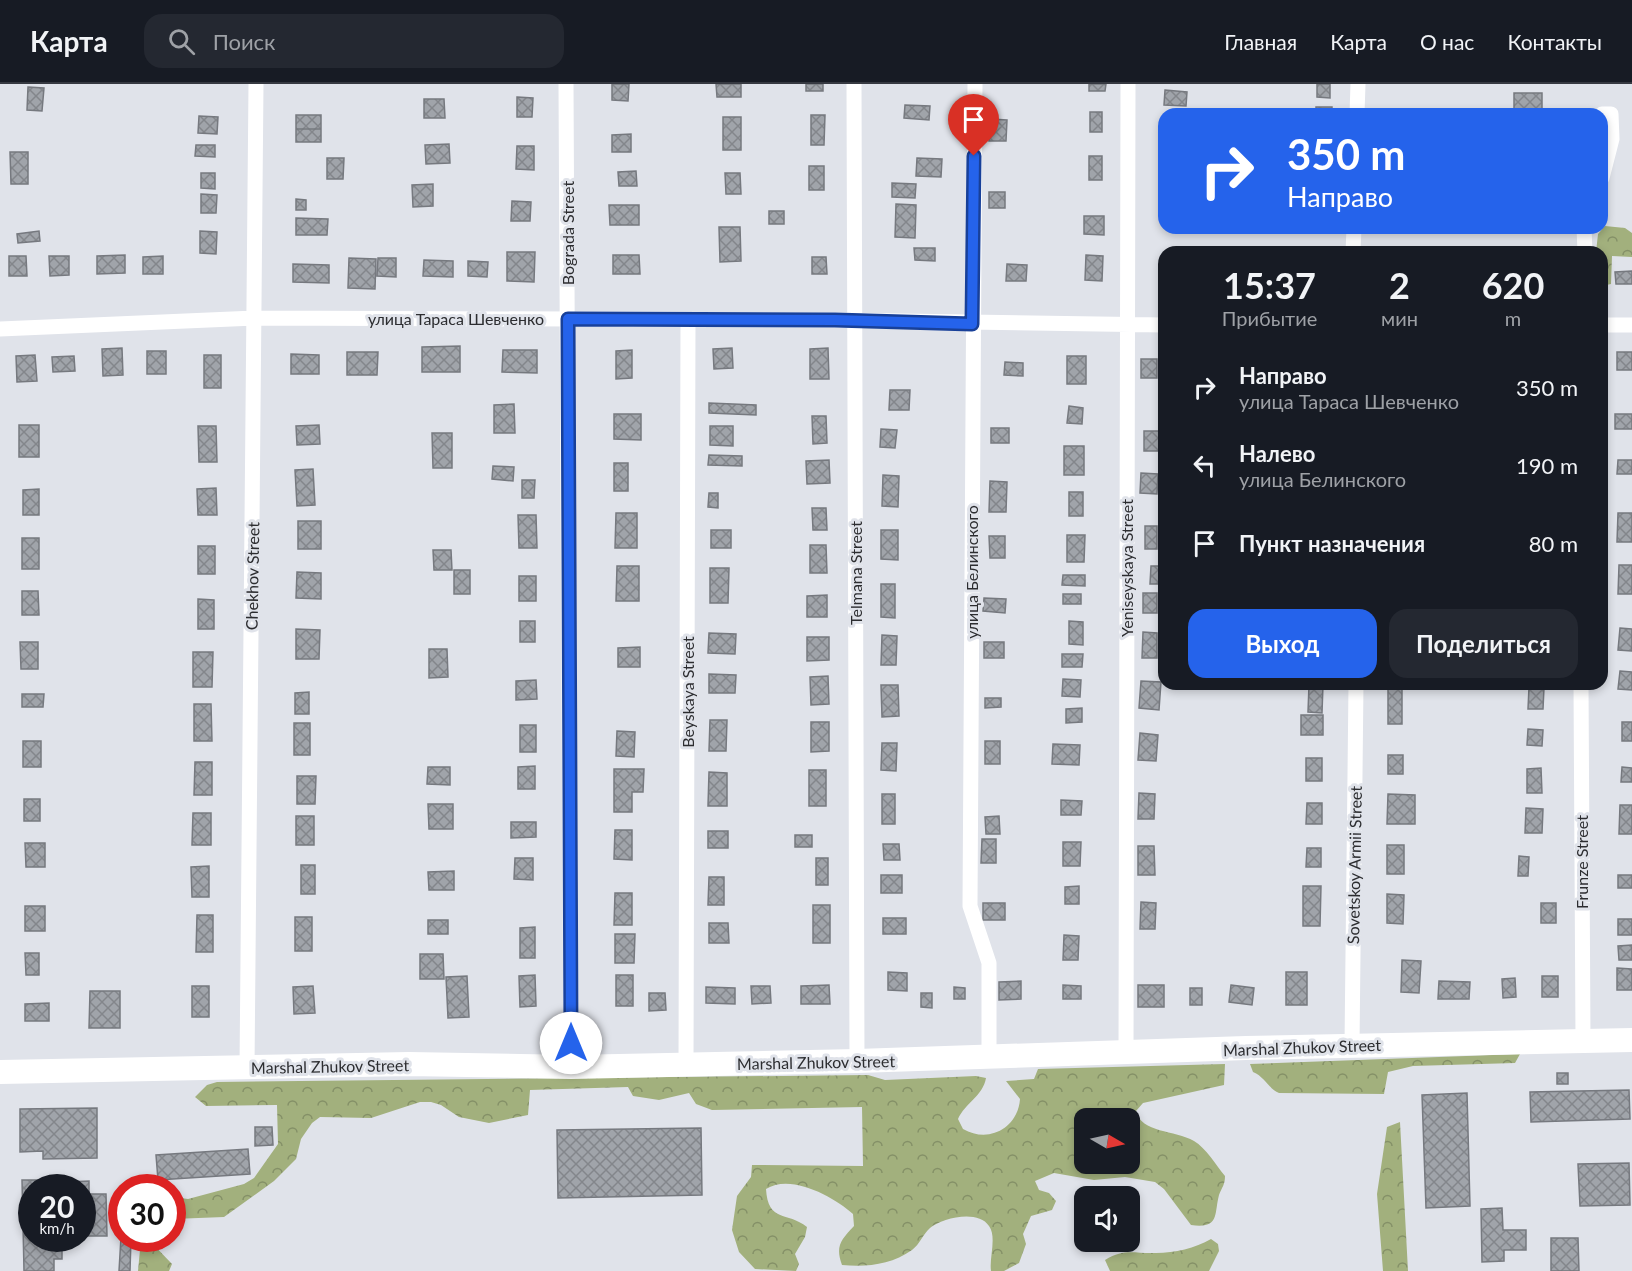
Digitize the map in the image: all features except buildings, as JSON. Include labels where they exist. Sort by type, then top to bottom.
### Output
[{"type":"main road","name":"Marshal Zhukov Street","points":[[0,1072],[409,1064],[571,1067],[857,1061],[1352,1045],[1632,1040]]},
{"type":"street","name":"Chekhov Street","points":[[247,1068],[256,84]]},
{"type":"street","name":"Bograda Street","points":[[566,84],[571,1067]]},
{"type":"street","name":"Telmana Street","points":[[854,84],[857,1061]]},
{"type":"street","name":"улица Белинского","points":[[975,84],[970,906],[989,963],[989,1057]]},
{"type":"street","name":"Yeniseyskaya Street","points":[[1126,1052],[1128,84]]},
{"type":"street","points":[[1357,108],[1358,84]]},
{"type":"street","points":[[1608,114],[1611,114],[1612,139],[1608,155]]},
{"type":"street","name":"улица Тараса Шевченко","points":[[0,329],[255,318],[854,320],[972,324],[1158,325]]},
{"type":"street","name":"Beyskaya Street","points":[[686,1064],[688,320]]},
{"type":"street","points":[[1608,326],[1632,325]]},
{"type":"street","name":"Sovetskoy Armii Street","points":[[1352,1045],[1356,690]]},
{"type":"street","name":"Frunze Street","points":[[1581,690],[1583,1040]]},
{"type":"green space","points":[[1608,226],[1625,228],[1632,233],[1632,257],[1612,256],[1611,284],[1608,285],[1608,246],[1597,246],[1598,234],[1608,234]]},
{"type":"green space","points":[[1520,1054],[1515,1063],[1413,1066],[1388,1072],[1384,1094],[1279,1093],[1253,1072],[1250,1064]]},
{"type":"green space","points":[[1225,1064],[1224,1085],[1143,1103],[1139,1108],[1074,1108],[1074,1174],[1140,1174],[1140,1119],[1152,1127],[1194,1141],[1207,1152],[1225,1176],[1214,1219],[1207,1225],[1191,1225],[1164,1189],[1155,1182],[1125,1177],[1094,1180],[1054,1173],[1035,1181],[1039,1190],[1049,1193],[1056,1201],[1052,1210],[1031,1216],[1023,1234],[1026,1244],[1019,1263],[1004,1271],[991,1271],[993,1242],[989,1226],[984,1221],[969,1217],[951,1218],[936,1224],[928,1230],[912,1250],[896,1259],[861,1266],[842,1265],[839,1248],[854,1226],[853,1214],[824,1194],[812,1189],[800,1185],[776,1185],[766,1189],[770,1207],[780,1215],[807,1227],[805,1237],[795,1254],[799,1264],[796,1271],[755,1269],[739,1252],[732,1230],[737,1196],[751,1177],[752,1165],[863,1166],[862,1107],[712,1110],[696,1104],[689,1093],[659,1100],[633,1096],[628,1087],[530,1090],[528,1115],[489,1123],[459,1117],[441,1105],[431,1102],[420,1102],[371,1118],[320,1117],[312,1123],[301,1139],[296,1159],[274,1181],[224,1217],[186,1218],[186,1199],[244,1184],[254,1178],[278,1144],[277,1105],[206,1106],[195,1097],[207,1085],[217,1082],[868,1075],[885,1080],[976,1076],[986,1078],[984,1084],[958,1119],[963,1129],[983,1135],[992,1134],[1008,1125],[1018,1109],[1020,1099],[1006,1081],[1034,1079],[1038,1069]]},
{"type":"green space","points":[[1400,1122],[1408,1271],[1383,1271],[1377,1194],[1387,1127]]},
{"type":"green space","points":[[1211,1239],[1218,1244],[1219,1251],[1209,1271],[1110,1271],[1105,1260],[1124,1253],[1178,1251]]},
{"type":"green space","points":[[140,1252],[160,1252],[172,1264],[169,1271],[138,1271]]},
{"type":"route","points":[[571,1043],[568,319],[835,320],[972,324],[974,156]]}]
